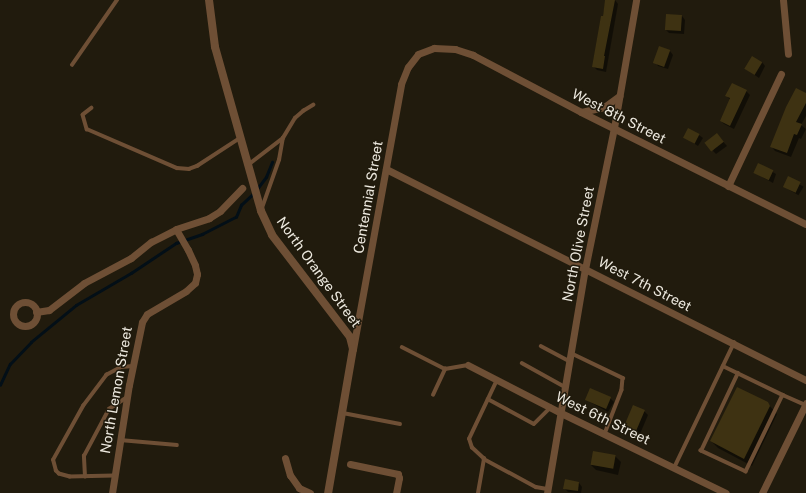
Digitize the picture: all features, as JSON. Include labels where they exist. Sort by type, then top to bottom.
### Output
[{"type":"street","name":"North Orange Street","points":[[209,0],[215,47],[247,166],[261,211],[272,235],[350,337],[353,349],[328,493]]},
{"type":"street","name":"North Olive Street","points":[[547,491],[562,413],[585,269],[614,128],[636,0]]},
{"type":"street","points":[[783,0],[788,54]]},
{"type":"street","name":"West 8th Street","points":[[418,54],[434,48],[456,50],[473,55],[581,112],[806,224]]},
{"type":"street","name":"Centennial Street","points":[[353,349],[401,84],[408,67],[418,54]]},
{"type":"street","points":[[728,186],[781,74]]},
{"type":"street","points":[[581,112],[604,107],[619,96]]},
{"type":"street","name":"West 7th Street","points":[[386,169],[806,380]]},
{"type":"street","points":[[36,312],[49,310],[84,283],[131,258],[151,242],[176,229],[209,218],[220,211],[242,188]]},
{"type":"street","name":"North Lemon Street","points":[[112,493],[140,327],[148,314],[186,291],[195,283],[197,274],[195,265],[176,229]]},
{"type":"street","name":"West 6th Street","points":[[468,365],[715,490],[726,493]]},
{"type":"street","points":[[762,493],[806,404]]},
{"type":"street","points":[[285,458],[290,475],[299,488],[310,493]]},
{"type":"street","points":[[350,464],[398,474],[399,478],[396,493]]},
{"type":"lane","points":[[72,65],[117,0]]},
{"type":"lane","points":[[247,166],[258,159],[283,138],[295,118],[302,111],[313,105]]},
{"type":"lane","points":[[92,108],[83,115],[87,129],[177,168],[189,169],[197,166],[240,138]]},
{"type":"lane","points":[[261,211],[279,160],[283,138]]},
{"type":"lane","points":[[674,468],[734,343]]},
{"type":"lane","points":[[540,346],[570,361]]},
{"type":"lane","points":[[402,347],[445,369],[468,365]]},
{"type":"lane","points":[[571,354],[623,378],[622,390],[605,434]]},
{"type":"lane","points":[[522,363],[566,387]]},
{"type":"lane","points":[[114,476],[70,477],[59,474],[56,471],[53,460],[83,406],[106,375],[121,367],[133,366]]},
{"type":"lane","points":[[723,366],[783,395],[806,404]]},
{"type":"lane","points":[[433,395],[445,369]]},
{"type":"lane","points":[[738,373],[701,451],[746,472],[783,395]]},
{"type":"lane","points":[[498,380],[469,439],[472,448],[484,459],[536,487],[547,491]]},
{"type":"lane","points":[[85,477],[84,456],[110,409],[127,397]]},
{"type":"lane","points":[[488,399],[534,424],[551,407]]},
{"type":"lane","points":[[342,413],[400,424]]},
{"type":"lane","points":[[120,440],[177,445]]},
{"type":"lane","points":[[478,493],[484,459]]},
{"type":"building","points":[[605,0],[615,0],[604,56],[603,69],[592,67]]},
{"type":"building","points":[[666,14],[682,15],[681,31],[665,30]]},
{"type":"building","points":[[659,46],[670,50],[664,67],[653,63]]},
{"type":"building","points":[[752,56],[762,62],[755,75],[744,69]]},
{"type":"building","points":[[732,83],[747,90],[730,126],[720,121],[730,98],[725,96]]},
{"type":"building","points":[[796,88],[806,93],[806,103],[796,122],[802,124],[797,135],[794,134],[787,153],[770,147],[786,107]]},
{"type":"building","points":[[688,128],[700,134],[695,144],[683,138]]},
{"type":"building","points":[[717,133],[724,142],[711,152],[704,143]]},
{"type":"building","points":[[758,163],[773,170],[769,180],[753,173]]},
{"type":"building","points":[[788,176],[801,182],[796,193],[783,187]]},
{"type":"building","points":[[737,387],[768,402],[770,406],[744,459],[710,441]]},
{"type":"building","points":[[590,388],[611,397],[606,409],[585,400]]},
{"type":"building","points":[[633,405],[645,410],[636,431],[624,426]]},
{"type":"building","points":[[593,451],[616,455],[613,469],[591,465]]},
{"type":"building","points":[[565,479],[579,482],[578,491],[563,489]]},
{"type":"waterway","points":[[257,189],[266,177],[272,162]]},
{"type":"waterway","points":[[0,385],[10,364],[31,342],[76,305],[131,273],[176,243],[202,234],[236,217],[241,205],[254,193]]}]
